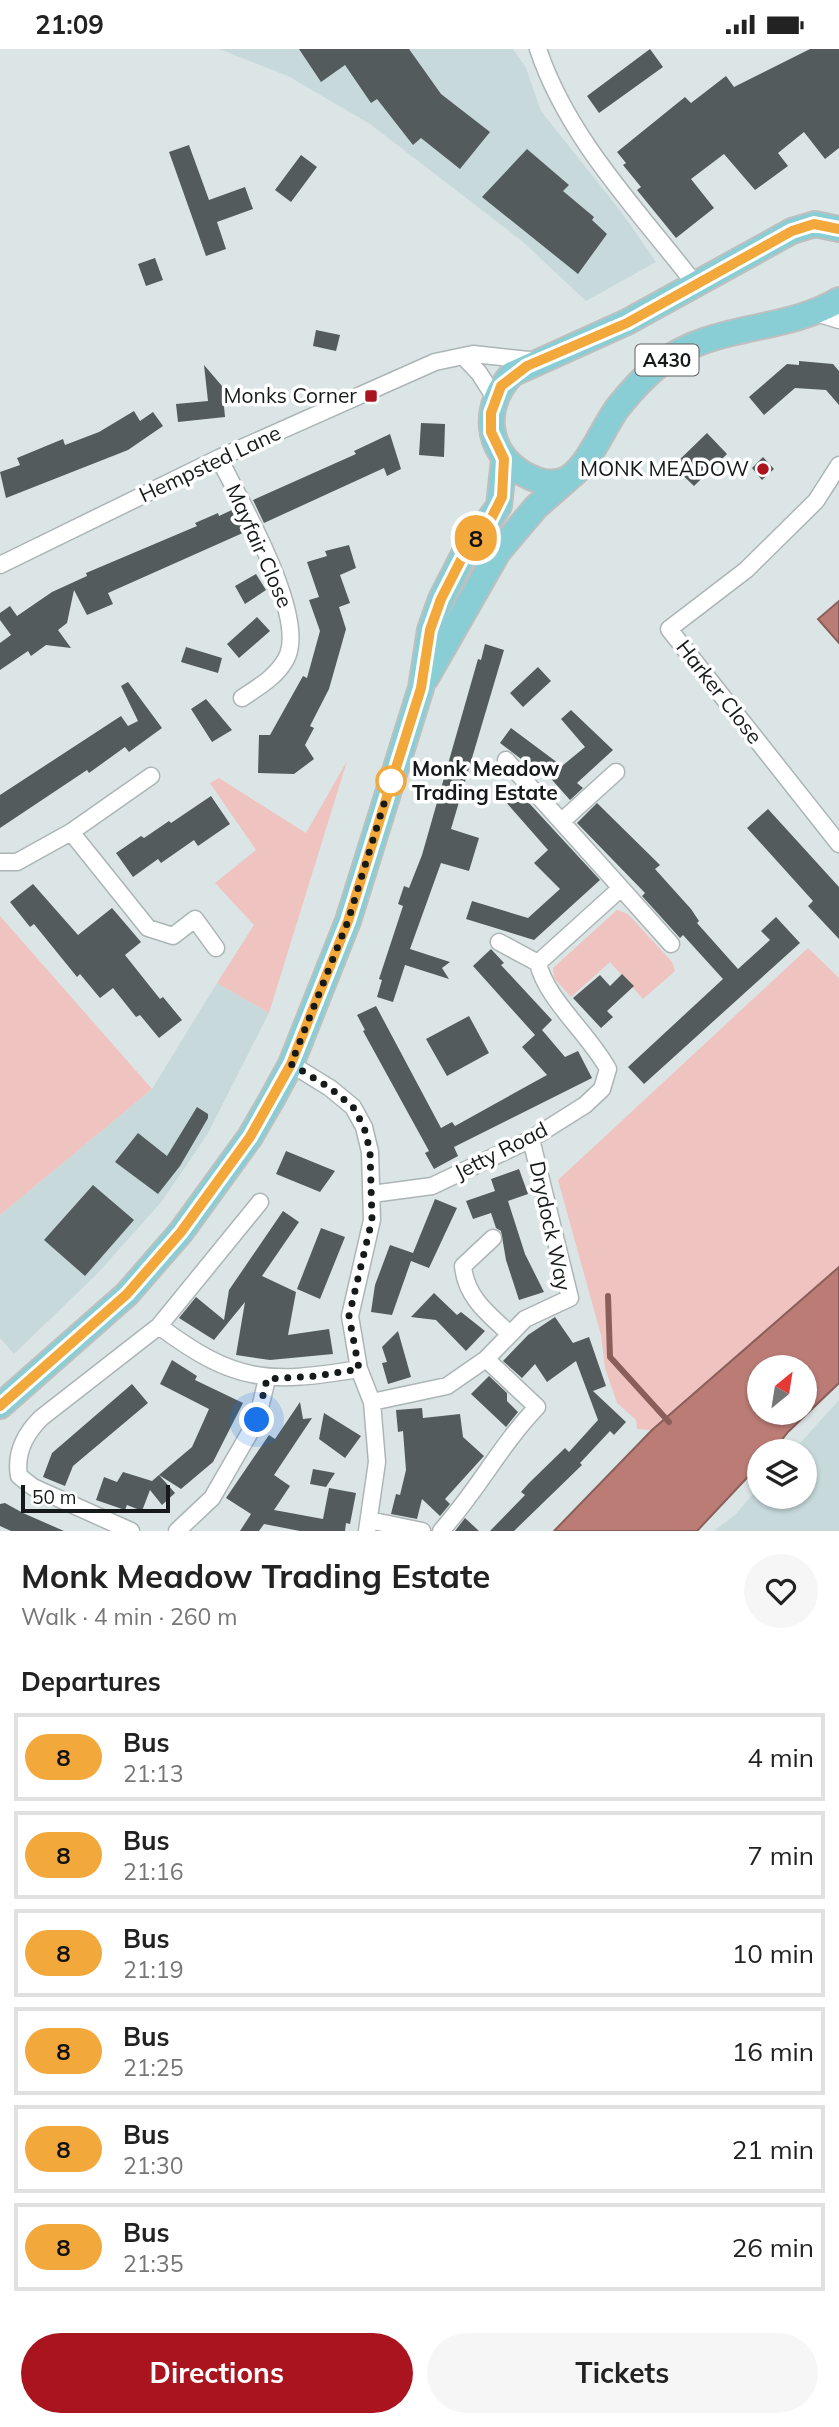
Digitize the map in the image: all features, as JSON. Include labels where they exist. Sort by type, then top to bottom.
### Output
[{"type":"main road","name":"A430","points":[[0,1406],[127,1294],[181,1232],[250,1137],[291,1064],[348,921],[421,688],[430,630],[441,599],[465,552],[499,506],[504,459],[491,432],[495,398],[512,374],[627,323],[839,206]]},
{"type":"main road","points":[[803,226],[824,224],[839,229]]},
{"type":"main road","name":"A430","points":[[421,688],[498,552],[536,507],[581,468],[621,403],[661,364],[708,338],[813,312],[839,300]]},
{"type":"main road","points":[[504,459],[533,479],[553,483],[569,478]]},
{"type":"street","points":[[538,49],[550,86],[573,127],[695,285]]},
{"type":"street","points":[[813,312],[839,320]]},
{"type":"street","name":"Hempsted Lane","points":[[0,565],[219,458],[408,373],[463,356],[489,354],[538,361]]},
{"type":"street","points":[[463,356],[480,373],[495,398]]},
{"type":"street","name":"Mayfair Close","points":[[219,458],[282,590],[293,631],[288,656],[273,678],[242,698]]},
{"type":"street","name":"Harker Close","points":[[839,465],[816,501],[755,561],[669,629],[839,844]]},
{"type":"street","points":[[506,759],[671,944]]},
{"type":"street","points":[[562,821],[617,772]]},
{"type":"street","points":[[0,862],[17,862],[71,832],[151,776]]},
{"type":"street","points":[[71,832],[148,927],[173,936],[195,919],[216,948]]},
{"type":"street","points":[[499,941],[538,964],[621,888]]},
{"type":"street","name":"Jetty Road","points":[[372,1193],[432,1186],[531,1139],[585,1105],[602,1089],[608,1069],[593,1043],[542,981],[538,964]]},
{"type":"street","points":[[291,1064],[330,1088],[353,1107],[364,1127],[370,1151],[372,1220],[349,1316],[359,1369],[372,1402],[377,1462],[368,1525],[422,1531]]},
{"type":"street","name":"Drydock Way","points":[[372,1402],[447,1386],[486,1359],[524,1319],[570,1298],[531,1139]]},
{"type":"street","points":[[131,1531],[33,1487],[19,1476],[16,1460],[29,1430],[41,1418],[159,1326],[260,1202]]},
{"type":"street","points":[[493,1238],[463,1266],[465,1284],[479,1306],[510,1334]]},
{"type":"street","points":[[159,1326],[206,1358],[267,1379],[316,1376],[359,1369]]},
{"type":"street","points":[[441,1531],[486,1476],[490,1462],[509,1437],[537,1407],[486,1359]]},
{"type":"street","points":[[177,1531],[212,1498],[257,1420],[267,1379]]},
{"type":"shaded area","points":[[219,49],[513,49],[526,68],[541,111],[622,213],[656,262],[586,301],[522,241],[370,124],[288,76]]},
{"type":"shaded area","points":[[839,601],[839,643],[818,619]]},
{"type":"shaded area","points":[[347,761],[269,1013],[217,983],[254,925],[215,883],[256,850],[210,783],[219,778],[306,833]]},
{"type":"shaded area","points":[[617,910],[628,914],[672,962],[675,971],[643,999],[610,962],[571,997],[554,978],[553,968]]},
{"type":"shaded area","points":[[0,916],[152,1089],[0,1215]]},
{"type":"shaded area","points":[[808,948],[839,978],[839,1267],[652,1430],[637,1429],[636,1420],[617,1403],[605,1368],[601,1335],[558,1180]]},
{"type":"shaded area","points":[[217,983],[269,1013],[207,1135],[162,1201],[98,1273],[14,1354],[0,1338],[0,1215],[152,1089]]},
{"type":"shaded area","points":[[839,1267],[839,1383],[817,1404],[817,1355],[747,1355],[747,1425],[795,1425],[782,1439],[747,1439],[747,1478],[697,1531],[554,1531],[652,1430]]},
{"type":"shaded area","points":[[839,1400],[839,1531],[714,1531],[735,1515],[747,1501],[747,1509],[817,1509],[817,1439],[804,1439]]},
{"type":"building","points":[[299,49],[409,49],[441,94],[490,132],[460,169],[421,138],[413,145],[377,99],[371,103],[345,65],[321,82]]},
{"type":"building","points":[[650,49],[663,67],[599,113],[587,96]]},
{"type":"building","points":[[810,49],[839,49],[839,148],[825,159],[804,132],[778,153],[788,166],[755,190],[724,154],[691,179],[714,208],[676,238],[637,190],[641,187],[623,165],[626,163],[617,152],[685,97],[691,103],[726,76],[734,87]]},
{"type":"building","points":[[189,145],[209,200],[245,187],[253,209],[217,222],[226,249],[206,256],[169,152]]},
{"type":"building","points":[[527,149],[569,185],[563,191],[594,217],[592,220],[607,234],[578,274],[482,197]]},
{"type":"building","points":[[301,155],[317,167],[291,202],[275,190]]},
{"type":"building","points":[[155,258],[163,280],[146,286],[138,264]]},
{"type":"building","points":[[316,330],[340,335],[336,351],[313,346]]},
{"type":"building","points":[[799,361],[833,364],[839,371],[839,405],[826,390],[795,388],[764,415],[749,397],[787,364],[799,365]]},
{"type":"building","points":[[204,365],[222,386],[225,417],[178,422],[176,404],[208,401]]},
{"type":"building","points":[[134,411],[140,421],[153,412],[163,426],[128,450],[6,498],[0,472],[20,465],[17,458],[63,439],[65,445],[99,432]]},
{"type":"building","points":[[421,423],[445,424],[444,457],[419,455]]},
{"type":"building","points":[[707,433],[727,454],[694,486],[673,466]]},
{"type":"building","points":[[390,434],[401,469],[387,476],[384,468],[264,523],[253,500],[356,454],[354,451]]},
{"type":"building","name":"MONK MEADOW","points":[[763,457],[774,469],[762,480],[752,468]]},
{"type":"building","points":[[234,509],[245,532],[108,593],[113,604],[87,615],[74,590],[67,623],[58,630],[71,648],[46,645],[31,656],[28,651],[0,670],[0,643],[11,635],[0,620],[0,613],[10,606],[17,616],[52,592],[87,576],[86,573],[197,526],[195,523],[218,513],[219,516]]},
{"type":"building","points":[[349,545],[356,568],[340,575],[350,603],[339,607],[346,629],[329,689],[310,726],[314,728],[305,745],[314,759],[294,774],[258,773],[259,735],[270,735],[303,676],[307,678],[320,631],[309,600],[319,597],[307,562],[327,556],[325,551]]},
{"type":"building","points":[[256,574],[266,590],[245,604],[235,586]]},
{"type":"building","points":[[257,617],[270,631],[239,658],[227,644]]},
{"type":"building","points":[[485,644],[504,650],[451,829],[479,838],[469,871],[441,863],[410,949],[450,962],[442,968],[449,979],[405,965],[393,1002],[377,997],[382,980],[379,979],[403,906],[398,904],[404,886],[409,888],[422,855],[478,659],[481,660]]},
{"type":"building","points":[[186,647],[222,658],[218,673],[181,662]]},
{"type":"building","points":[[538,667],[551,681],[523,707],[510,693]]},
{"type":"building","points":[[128,682],[162,728],[129,752],[125,747],[89,773],[87,770],[0,828],[0,795],[121,716],[128,726],[138,721],[121,686]]},
{"type":"building","points":[[206,699],[232,730],[212,742],[191,709]]},
{"type":"building","points":[[571,710],[613,750],[577,783],[583,788],[570,800],[537,763],[533,768],[500,743],[511,728],[562,766],[585,747],[561,719]]},
{"type":"building","points":[[517,790],[600,880],[534,940],[466,919],[472,901],[528,918],[560,889],[534,863],[548,850],[505,801]]},
{"type":"building","points":[[211,796],[230,824],[198,846],[194,840],[161,863],[158,859],[133,877],[116,853],[141,836],[144,838],[169,821],[171,823]]},
{"type":"building","points":[[597,803],[660,865],[655,869],[691,909],[699,921],[697,923],[738,969],[770,940],[761,931],[776,917],[800,943],[644,1084],[628,1067],[723,979],[683,935],[680,938],[642,896],[645,893],[577,823]]},
{"type":"building","points":[[768,809],[839,887],[839,939],[808,906],[813,901],[747,828]]},
{"type":"building","points":[[33,884],[78,935],[112,908],[141,942],[125,955],[160,999],[163,997],[182,1020],[159,1038],[140,1015],[136,1017],[113,988],[100,998],[80,974],[77,977],[34,924],[30,927],[10,902]]},
{"type":"building","points":[[491,949],[504,963],[501,965],[552,1020],[542,1030],[565,1057],[578,1051],[592,1078],[454,1147],[458,1156],[434,1169],[425,1153],[429,1151],[363,1031],[365,1030],[357,1015],[376,1006],[441,1128],[452,1122],[455,1126],[547,1075],[522,1047],[535,1035],[473,966]]},
{"type":"building","points":[[622,974],[634,986],[607,1011],[613,1017],[601,1028],[573,998],[600,975],[610,986]]},
{"type":"building","points":[[469,1016],[489,1053],[447,1076],[426,1039]]},
{"type":"building","points":[[197,1107],[208,1114],[208,1118],[180,1166],[158,1194],[115,1162],[138,1133],[167,1156]]},
{"type":"building","points":[[286,1151],[335,1171],[320,1192],[276,1174]]},
{"type":"building","points":[[519,1169],[528,1194],[508,1201],[525,1254],[544,1292],[519,1300],[506,1260],[501,1231],[496,1228],[491,1213],[473,1219],[466,1201],[495,1191],[491,1179]]},
{"type":"building","points":[[93,1185],[134,1220],[85,1276],[44,1240]]},
{"type":"building","points":[[435,1199],[457,1208],[429,1268],[411,1261],[392,1315],[371,1312],[375,1285],[390,1245],[413,1253]]},
{"type":"building","points":[[283,1211],[299,1222],[262,1276],[296,1292],[288,1335],[329,1329],[333,1354],[270,1360],[236,1355],[245,1302],[214,1340],[179,1318],[196,1297],[224,1320],[229,1290]]},
{"type":"building","points":[[321,1228],[345,1237],[320,1299],[297,1289]]},
{"type":"building","points":[[434,1293],[457,1315],[461,1312],[485,1331],[466,1351],[436,1320],[411,1317]]},
{"type":"building","points":[[555,1317],[573,1343],[589,1337],[606,1386],[593,1391],[626,1422],[614,1435],[610,1431],[580,1463],[582,1465],[514,1531],[490,1531],[525,1495],[521,1492],[529,1483],[565,1448],[569,1452],[598,1420],[576,1361],[547,1382],[535,1364],[522,1378],[503,1361],[528,1335]]},
{"type":"building","points":[[398,1331],[411,1377],[388,1384],[382,1363],[387,1362],[382,1347]]},
{"type":"building","points":[[172,1360],[197,1376],[195,1380],[243,1403],[213,1462],[181,1489],[159,1475],[192,1447],[209,1409],[160,1384]]},
{"type":"building","points":[[489,1376],[507,1393],[507,1401],[518,1412],[506,1427],[471,1394]]},
{"type":"building","points":[[132,1384],[148,1403],[73,1466],[65,1486],[43,1477],[52,1453]]},
{"type":"building","points":[[300,1402],[303,1419],[312,1418],[274,1475],[290,1486],[274,1510],[323,1519],[329,1488],[356,1493],[350,1524],[346,1523],[345,1531],[300,1531],[264,1524],[259,1531],[240,1531],[251,1514],[226,1498],[269,1435],[275,1439]]},
{"type":"building","points":[[422,1408],[423,1418],[460,1414],[463,1437],[484,1456],[445,1499],[450,1504],[440,1516],[422,1499],[417,1519],[391,1514],[396,1494],[400,1495],[406,1470],[403,1431],[398,1432],[396,1410]]},
{"type":"building","points":[[324,1413],[361,1436],[345,1458],[319,1439]]},
{"type":"building","points":[[313,1469],[335,1473],[326,1487],[310,1484]]},
{"type":"building","points":[[123,1472],[152,1481],[159,1475],[175,1493],[162,1505],[150,1490],[142,1511],[127,1505],[125,1510],[96,1500],[104,1477],[117,1482]]},
{"type":"building","points":[[5,1503],[64,1531],[11,1531],[0,1526],[0,1504]]},
{"type":"building","points":[[465,1518],[479,1531],[455,1531]]},
{"type":"waterway","points":[[608,1296],[610,1357],[669,1422]]},
{"type":"bus line","name":"8","points":[[0,1406],[127,1294],[181,1232],[250,1137],[291,1064],[348,921],[421,688],[427,643],[441,599],[465,552],[491,519],[502,497],[504,459],[491,432],[491,413],[501,386],[512,374],[527,366],[627,323],[792,231],[814,224],[839,229]]},
{"type":"place","name":"Monks Corner","points":[[371,396]]},
{"type":"place","name":"MONK MEADOW","points":[[763,469]]},
{"type":"place","name":"Monk Meadow Trading Estate","points":[[391,781]]},
{"type":"route","points":[[257,1420],[267,1379],[316,1376],[359,1369],[349,1316],[372,1220],[370,1151],[364,1127],[353,1107],[330,1088],[291,1064],[348,921],[391,781]]}]
